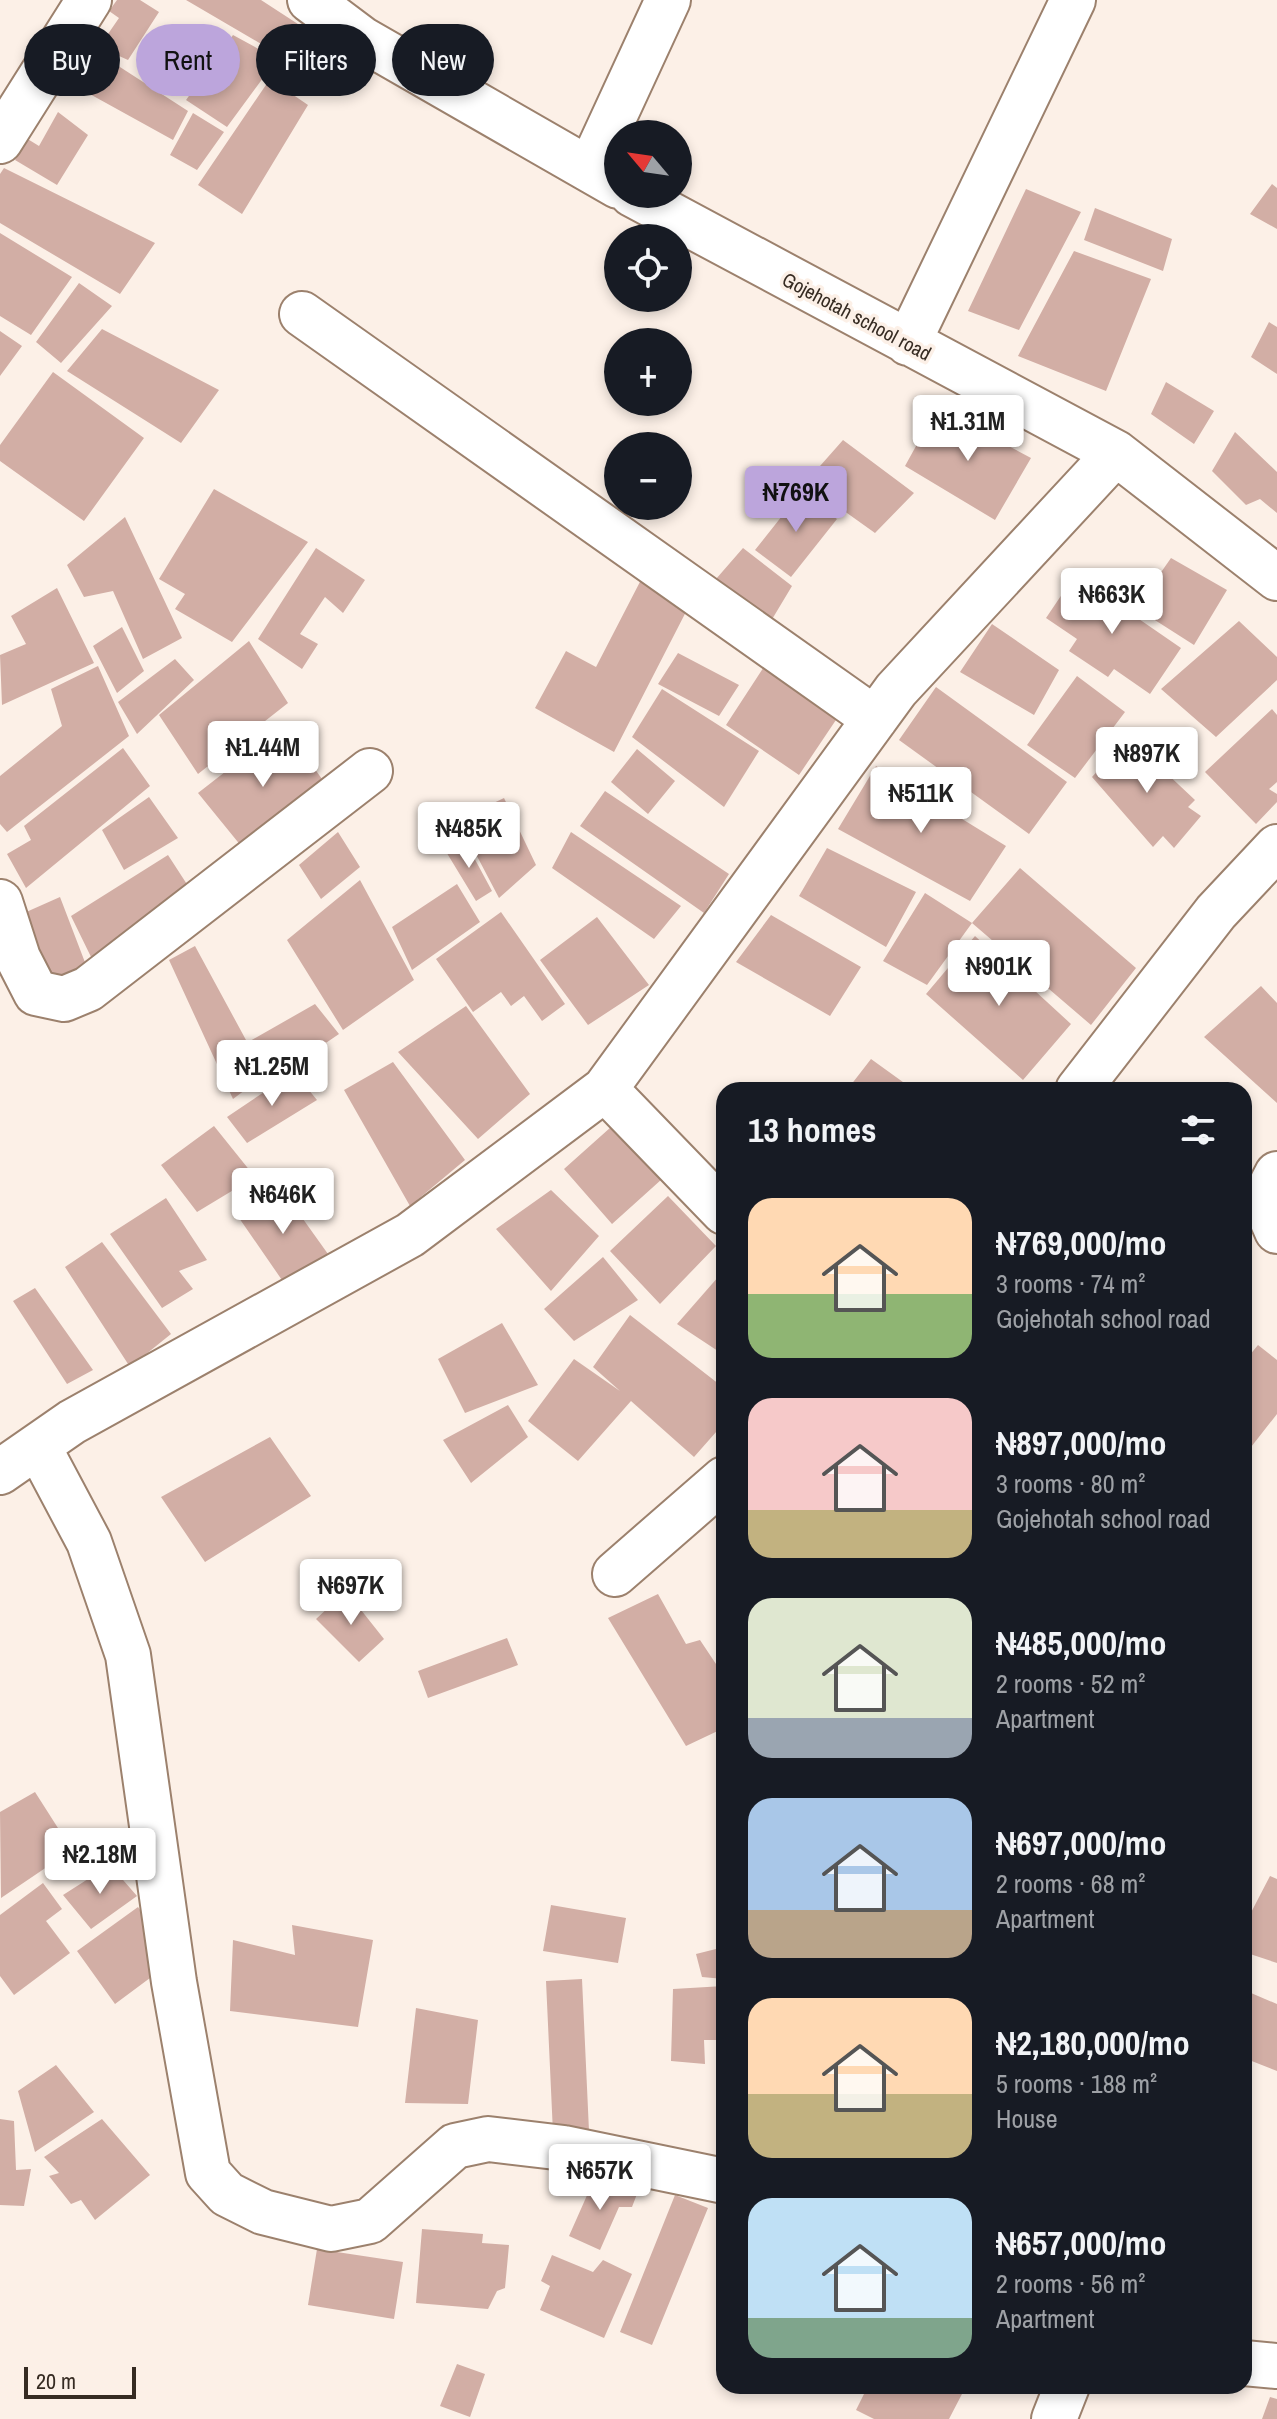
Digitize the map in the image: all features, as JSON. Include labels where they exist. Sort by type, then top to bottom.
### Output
[{"type":"street","points":[[0,141],[89,0]]},
{"type":"street","points":[[310,0],[362,39],[604,177]]},
{"type":"street","points":[[625,120],[668,0]]},
{"type":"street","points":[[908,343],[1073,0]]},
{"type":"street","name":"Gojehotah school road","points":[[658,208],[1116,453],[1277,578]]},
{"type":"street","points":[[302,314],[875,719]]},
{"type":"street","points":[[0,1472],[72,1422],[410,1235],[605,1089],[896,690],[1116,453]]},
{"type":"street","points":[[0,902],[18,958],[36,993],[64,999],[88,989],[370,771]]},
{"type":"street","points":[[1084,1082],[1216,912],[1277,847]]},
{"type":"street","points":[[605,1089],[716,1204]]},
{"type":"street","points":[[1277,1174],[1267,1190],[1266,1209],[1277,1231]]},
{"type":"street","points":[[38,1446],[89,1542],[128,1655],[174,1982],[208,2173],[227,2194],[263,2212],[331,2229],[370,2221],[455,2146],[488,2139],[564,2148],[716,2179]]},
{"type":"street","points":[[615,1574],[716,1486]]},
{"type":"street","points":[[1252,2364],[1277,2366]]},
{"type":"street","points":[[1054,2419],[1064,2394]]},
{"type":"building","points":[[117,0],[140,0],[159,12],[151,24],[136,24],[136,48],[128,60],[120,56],[120,24],[115,24],[119,18],[109,11]]},
{"type":"building","points":[[186,0],[261,0],[298,24],[256,24],[256,41],[240,32],[240,24],[227,24]]},
{"type":"building","points":[[240,39],[256,48],[256,88],[227,127],[186,100],[189,96],[240,96]]},
{"type":"building","points":[[120,67],[136,77],[136,96],[165,96],[188,111],[173,140],[93,96],[120,96]]},
{"type":"building","points":[[258,96],[295,96],[308,105],[242,214],[198,185]]},
{"type":"building","points":[[58,112],[88,135],[57,185],[15,160],[26,138],[39,146]]},
{"type":"building","points":[[193,113],[224,132],[197,170],[170,155]]},
{"type":"building","points":[[4,168],[155,243],[120,294],[0,223],[0,174]]},
{"type":"building","points":[[1272,184],[1277,188],[1277,229],[1250,214]]},
{"type":"building","points":[[1026,189],[1081,212],[1019,330],[968,311]]},
{"type":"building","points":[[1095,208],[1172,239],[1163,271],[1084,240]]},
{"type":"building","points":[[0,233],[72,277],[31,335],[0,316]]},
{"type":"building","points":[[1074,251],[1151,279],[1106,391],[1018,356]]},
{"type":"building","points":[[79,283],[112,306],[61,363],[36,342]]},
{"type":"building","points":[[1269,322],[1277,327],[1277,374],[1251,357]]},
{"type":"building","points":[[102,329],[219,390],[181,443],[67,371]]},
{"type":"building","points":[[0,331],[22,346],[0,376]]},
{"type":"building","points":[[53,372],[144,438],[84,521],[0,461],[0,445]]},
{"type":"building","points":[[1166,382],[1214,411],[1194,444],[1151,414]]},
{"type":"building","points":[[937,408],[1031,458],[995,520],[905,466]]},
{"type":"building","points":[[1235,432],[1277,472],[1277,513],[1260,499],[1246,505],[1212,471]]},
{"type":"building","points":[[843,440],[914,493],[875,533],[805,483]]},
{"type":"building","points":[[214,489],[308,542],[232,642],[175,609],[185,594],[159,579]]},
{"type":"building","points":[[801,492],[837,519],[791,577],[755,550]]},
{"type":"building","points":[[125,517],[182,638],[143,659],[113,591],[84,597],[67,565]]},
{"type":"building","points":[[316,548],[365,580],[343,613],[325,597],[300,634],[318,644],[302,669],[258,639]]},
{"type":"building","points":[[743,548],[792,586],[771,621],[716,579]]},
{"type":"building","points":[[1171,558],[1227,590],[1194,645],[1136,608]]},
{"type":"building","points":[[1075,575],[1181,648],[1150,694],[1114,669],[1108,677],[1069,651],[1077,639],[1046,618]]},
{"type":"building","points":[[643,576],[690,604],[614,752],[535,708],[566,651],[596,667]]},
{"type":"building","points":[[57,588],[94,663],[2,705],[0,655],[26,644],[11,616]]},
{"type":"building","points":[[1239,621],[1277,657],[1277,680],[1216,737],[1161,689]]},
{"type":"building","points":[[992,624],[1059,670],[1034,715],[960,672]]},
{"type":"building","points":[[122,627],[144,671],[117,693],[93,646]]},
{"type":"building","points":[[249,641],[288,703],[198,774],[159,715]]},
{"type":"building","points":[[678,653],[739,685],[719,716],[658,684]]},
{"type":"building","points":[[771,656],[844,708],[799,775],[726,725]]},
{"type":"building","points":[[175,659],[194,680],[137,734],[118,702]]},
{"type":"building","points":[[98,666],[129,736],[7,832],[0,824],[0,776],[62,726],[51,689]]},
{"type":"building","points":[[1077,676],[1125,712],[1075,778],[1027,745]]},
{"type":"building","points":[[936,687],[1067,782],[1029,834],[899,740]]},
{"type":"building","points":[[662,689],[759,751],[724,807],[632,737]]},
{"type":"building","points":[[1272,709],[1277,715],[1277,782],[1269,789],[1277,794],[1277,802],[1256,824],[1205,772]]},
{"type":"building","points":[[284,726],[327,786],[246,852],[198,793]]},
{"type":"building","points":[[1128,737],[1195,800],[1188,807],[1201,816],[1174,848],[1163,836],[1153,847],[1092,777]]},
{"type":"building","points":[[123,748],[150,786],[26,888],[7,854],[31,840],[24,826]]},
{"type":"building","points":[[637,749],[675,781],[648,814],[611,782]]},
{"type":"building","points":[[876,766],[1006,846],[970,901],[838,829]]},
{"type":"building","points":[[605,791],[729,874],[704,913],[580,826]]},
{"type":"building","points":[[149,797],[178,838],[124,870],[102,830]]},
{"type":"building","points":[[504,798],[536,865],[499,898],[458,820]]},
{"type":"building","points":[[338,832],[360,867],[321,899],[299,865]]},
{"type":"building","points":[[571,832],[681,906],[654,939],[552,868]]},
{"type":"building","points":[[465,841],[492,891],[476,901],[445,850]]},
{"type":"building","points":[[827,848],[916,892],[886,947],[799,896]]},
{"type":"building","points":[[168,855],[192,892],[93,961],[71,916]]},
{"type":"building","points":[[1020,868],[1136,968],[1091,1025],[972,923]]},
{"type":"building","points":[[360,880],[414,980],[343,1030],[287,940]]},
{"type":"building","points":[[457,884],[480,922],[412,970],[392,927]]},
{"type":"building","points":[[925,893],[972,923],[927,985],[883,961]]},
{"type":"building","points":[[60,897],[86,965],[53,983],[24,913]]},
{"type":"building","points":[[501,912],[565,1004],[542,1021],[524,996],[511,1006],[501,992],[473,1012],[436,959]]},
{"type":"building","points":[[771,915],[861,967],[830,1016],[736,962]]},
{"type":"building","points":[[597,917],[649,985],[588,1025],[540,960]]},
{"type":"building","points":[[975,936],[1071,1024],[1023,1080],[926,994]]},
{"type":"building","points":[[195,946],[265,1075],[233,1099],[169,960]]},
{"type":"building","points":[[1261,986],[1277,1003],[1277,1103],[1204,1037]]},
{"type":"building","points":[[315,1004],[339,1034],[273,1079],[250,1041]]},
{"type":"building","points":[[466,1006],[530,1094],[478,1139],[398,1052]]},
{"type":"building","points":[[871,1059],[903,1082],[853,1082]]},
{"type":"building","points":[[393,1062],[465,1160],[410,1206],[344,1090]]},
{"type":"building","points":[[294,1072],[317,1100],[247,1143],[227,1117]]},
{"type":"building","points":[[214,1126],[255,1177],[197,1212],[161,1165]]},
{"type":"building","points":[[611,1127],[662,1179],[612,1224],[564,1169]]},
{"type":"building","points":[[551,1190],[599,1236],[551,1291],[496,1229]]},
{"type":"building","points":[[283,1191],[328,1254],[284,1283],[237,1215]]},
{"type":"building","points":[[668,1196],[716,1246],[660,1304],[610,1251]]},
{"type":"building","points":[[166,1198],[207,1260],[179,1271],[193,1289],[162,1308],[110,1234]]},
{"type":"building","points":[[102,1242],[171,1334],[130,1367],[65,1267]]},
{"type":"building","points":[[603,1257],[638,1300],[574,1341],[544,1309]]},
{"type":"building","points":[[716,1279],[716,1350],[677,1324]]},
{"type":"building","points":[[35,1288],[93,1370],[67,1384],[13,1301]]},
{"type":"building","points":[[630,1315],[716,1382],[716,1432],[694,1457],[631,1401],[578,1461],[528,1421],[574,1359],[620,1391],[593,1367]]},
{"type":"building","points":[[502,1323],[538,1385],[465,1413],[438,1359]]},
{"type":"building","points":[[1258,1345],[1277,1360],[1277,1414],[1252,1446],[1252,1352]]},
{"type":"building","points":[[508,1405],[528,1437],[471,1483],[443,1440]]},
{"type":"building","points":[[270,1437],[311,1496],[205,1562],[161,1497]]},
{"type":"building","points":[[346,1591],[384,1639],[359,1662],[316,1619]]},
{"type":"building","points":[[658,1594],[686,1644],[700,1640],[716,1664],[716,1732],[686,1746],[608,1618]]},
{"type":"building","points":[[507,1638],[518,1665],[428,1698],[418,1671]]},
{"type":"building","points":[[35,1792],[72,1850],[1,1898],[0,1812]]},
{"type":"building","points":[[110,1865],[137,1896],[91,1929],[63,1895]]},
{"type":"building","points":[[1270,1876],[1277,1879],[1277,1963],[1252,1955],[1252,1911]]},
{"type":"building","points":[[43,1883],[62,1909],[46,1921],[70,1953],[14,1995],[0,1976],[0,1915]]},
{"type":"building","points":[[551,1905],[626,1918],[618,1963],[543,1951]]},
{"type":"building","points":[[138,1907],[151,1925],[150,1978],[115,2004],[77,1951]]},
{"type":"building","points":[[292,1925],[373,1940],[358,2027],[230,2011],[233,1940],[295,1955]]},
{"type":"building","points":[[716,1949],[716,1978],[702,1977],[696,1954]]},
{"type":"building","points":[[582,1979],[589,2131],[553,2133],[546,1981]]},
{"type":"building","points":[[716,1986],[716,2040],[704,2040],[705,2064],[671,2061],[673,1989]]},
{"type":"building","points":[[1252,1993],[1277,2004],[1277,2071],[1252,2061]]},
{"type":"building","points":[[416,2008],[478,2020],[468,2104],[405,2103]]},
{"type":"building","points":[[56,2065],[94,2112],[35,2152],[18,2091]]},
{"type":"building","points":[[0,2119],[14,2121],[16,2170],[31,2169],[24,2206],[0,2205]]},
{"type":"building","points":[[102,2119],[150,2175],[95,2220],[81,2200],[71,2204],[49,2176],[59,2173],[44,2157]]},
{"type":"building","points":[[596,2175],[637,2194],[632,2207],[619,2207],[600,2250],[569,2236]]},
{"type":"building","points":[[675,2195],[708,2208],[652,2345],[620,2332]]},
{"type":"building","points":[[422,2229],[483,2234],[482,2243],[509,2245],[505,2288],[497,2291],[488,2309],[416,2303]]},
{"type":"building","points":[[317,2249],[403,2262],[394,2319],[308,2305]]},
{"type":"building","points":[[552,2255],[593,2272],[603,2260],[632,2274],[604,2338],[540,2310],[550,2286],[541,2281]]},
{"type":"building","points":[[457,2364],[485,2374],[470,2417],[440,2406]]},
{"type":"building","points":[[864,2394],[962,2394],[949,2419],[874,2419],[856,2410]]},
{"type":"building","points":[[1270,2397],[1277,2399],[1277,2419],[1262,2419]]}]
